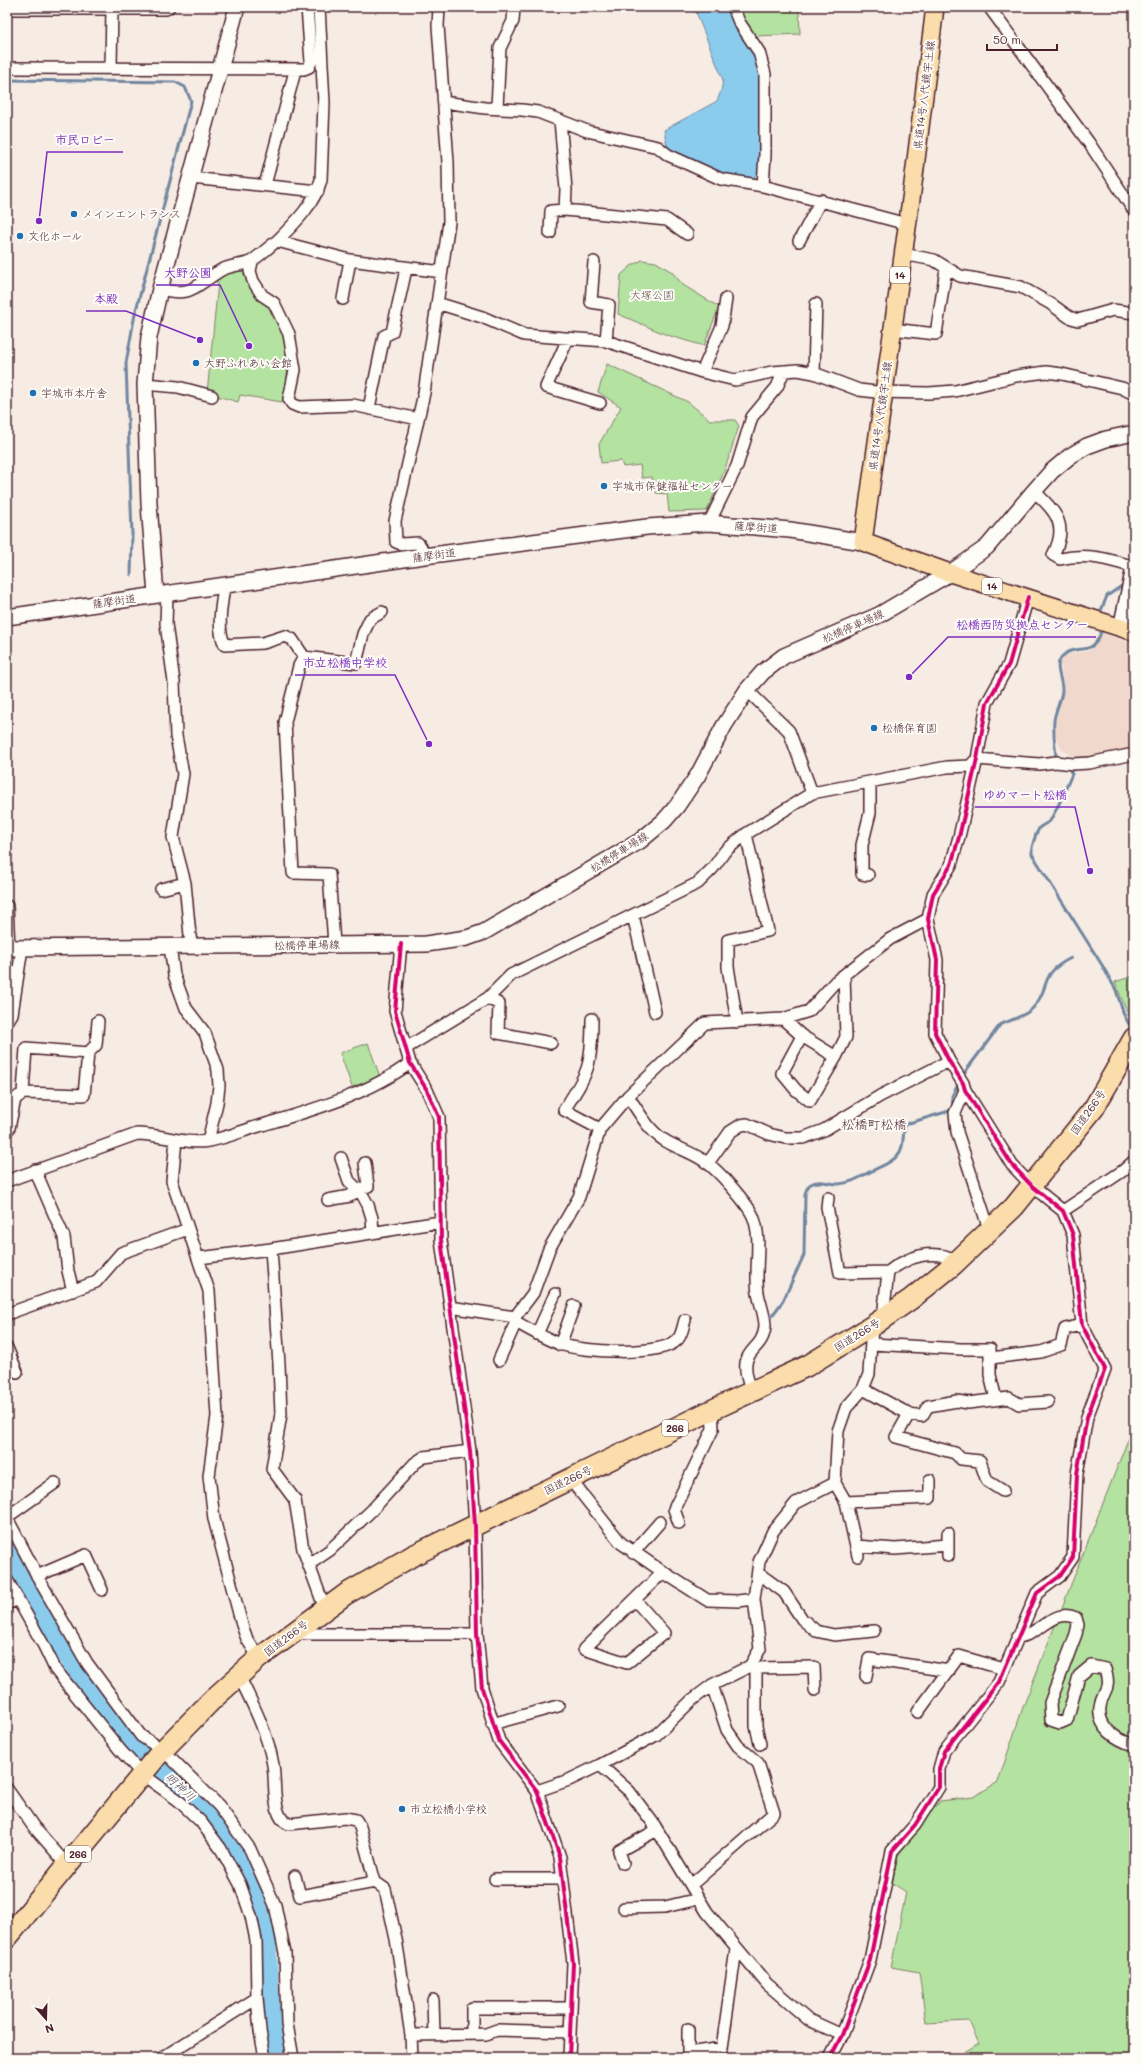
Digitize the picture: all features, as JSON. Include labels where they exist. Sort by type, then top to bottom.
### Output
[{"type":"highway","name":"国道266号","points":[[7,1938],[68,1866],[152,1762],[213,1699],[259,1658],[346,1594],[414,1555],[806,1366],[876,1329],[957,1262],[990,1232],[1032,1186],[1094,1108],[1134,1038]]},
{"type":"main road","name":"県道14号八代鏡宇土線","points":[[863,542],[903,254],[935,7]]},
{"type":"main road","name":"14","points":[[863,542],[950,573],[1127,630]]},
{"type":"street","points":[[7,9],[166,9],[169,7]]},
{"type":"street","points":[[191,946],[185,883],[174,838],[183,774],[176,736],[174,682],[149,504],[145,384],[149,337],[160,289],[237,7]]},
{"type":"street","points":[[7,68],[221,68],[304,70],[309,67],[311,62],[307,7]]},
{"type":"street","points":[[160,289],[176,293],[186,292],[198,287],[218,272],[232,265],[252,262],[277,241],[302,215],[318,191],[323,170],[324,103],[319,7]]},
{"type":"street","points":[[424,556],[418,543],[401,544],[396,542],[394,537],[395,521],[418,419],[449,222],[450,202],[438,26],[439,7]]},
{"type":"street","points":[[497,108],[500,48],[512,21],[514,7]]},
{"type":"street","points":[[733,7],[739,22],[759,52],[765,74],[765,168],[763,186]]},
{"type":"street","points":[[989,7],[1089,143],[1134,211]]},
{"type":"street","points":[[110,68],[112,8]]},
{"type":"street","points":[[265,185],[295,70]]},
{"type":"street","points":[[444,102],[538,112],[610,137],[658,147],[668,155],[721,180],[763,186],[821,200],[907,224]]},
{"type":"street","points":[[560,120],[566,189],[565,210]]},
{"type":"street","points":[[191,178],[318,191]]},
{"type":"street","points":[[799,241],[821,200]]},
{"type":"street","points":[[550,233],[551,211],[565,210],[667,220],[687,234]]},
{"type":"street","points":[[277,241],[350,260],[406,269],[442,272]]},
{"type":"street","points":[[903,254],[934,260],[946,269],[960,276],[1020,287],[1051,304],[1069,317],[1078,320],[1089,319],[1113,310],[1134,313]]},
{"type":"street","points":[[343,299],[350,260]]},
{"type":"street","points":[[252,262],[250,271],[253,281],[262,295],[274,303],[289,334],[294,356],[295,370],[289,399],[292,404],[299,407],[353,405],[418,419]]},
{"type":"street","points":[[594,262],[591,302],[609,304],[606,341]]},
{"type":"street","points":[[369,408],[384,336],[392,332],[406,269]]},
{"type":"street","points":[[892,329],[936,334],[946,269]]},
{"type":"street","points":[[702,372],[722,326],[726,299]]},
{"type":"street","points":[[437,303],[482,317],[524,335],[606,341],[702,372],[742,380],[764,374],[784,371],[814,373],[859,390],[884,392],[944,392],[1016,376],[1046,372],[1122,388],[1134,394]]},
{"type":"street","points":[[814,373],[816,304]]},
{"type":"street","points":[[568,339],[546,387],[600,403]]},
{"type":"street","points":[[709,524],[737,466],[752,417],[777,387],[784,371]]},
{"type":"street","points":[[145,384],[178,387],[212,396]]},
{"type":"street","name":"松橋停車場線","points":[[13,948],[426,944],[449,942],[484,932],[640,841],[664,821],[677,806],[698,775],[724,726],[747,690],[763,672],[784,656],[880,615],[950,573],[987,547],[1052,471],[1070,456],[1106,439],[1134,434]]},
{"type":"street","points":[[1034,491],[1056,512],[1061,535],[1060,543],[1054,556],[1060,559],[1070,556],[1084,555],[1107,559],[1133,574],[1127,630]]},
{"type":"street","name":"薩摩街道","points":[[7,617],[424,556],[647,527],[709,524],[790,530],[863,542]]},
{"type":"street","points":[[224,586],[221,621],[222,639],[225,645],[263,643],[285,636],[292,639],[304,657],[356,663],[363,634],[370,619],[382,612]]},
{"type":"street","points":[[830,2058],[842,2035],[870,1960],[892,1851],[915,1825],[939,1787],[939,1769],[944,1751],[999,1682],[1037,1592],[1060,1576],[1073,1557],[1077,1474],[1087,1417],[1105,1370],[1082,1325],[1073,1235],[1063,1211],[1032,1186],[1012,1165],[949,1061],[935,1033],[937,960],[928,919],[933,894],[951,865],[977,759],[987,703],[1009,664],[1028,597]]},
{"type":"street","points":[[304,657],[299,666],[285,722],[293,873],[330,874],[334,944]]},
{"type":"street","points":[[747,690],[789,730],[812,793]]},
{"type":"street","points":[[406,1048],[488,998],[511,975],[698,883],[713,868],[724,851],[746,834],[812,793],[947,767],[970,766],[977,759],[1039,764],[1056,762],[1066,764],[1089,763],[1134,754]]},
{"type":"street","points":[[868,875],[862,874],[862,845],[870,813],[870,783]]},
{"type":"street","points":[[737,1022],[728,967],[728,940],[768,931],[746,834]]},
{"type":"street","points":[[161,889],[185,883]]},
{"type":"street","points":[[7,906],[13,948],[12,1014],[7,1022]]},
{"type":"street","points":[[633,915],[655,1012]]},
{"type":"street","points":[[499,1360],[516,1319],[533,1293],[549,1249],[579,1197],[600,1129],[628,1096],[704,1024],[783,1019],[809,1011],[844,975],[890,939],[928,919]]},
{"type":"street","points":[[401,944],[395,1012],[410,1063],[427,1090],[438,1117],[440,1240],[470,1452],[475,1525],[477,1634],[482,1688],[492,1724],[499,1741],[537,1792],[560,1857],[573,1963],[569,2058]]},
{"type":"street","points":[[170,946],[174,975],[186,1008],[204,1033],[218,1070],[219,1086],[217,1103],[208,1141]]},
{"type":"street","points":[[802,1036],[782,1073],[796,1090],[810,1101],[846,1037],[844,975]]},
{"type":"street","points":[[488,998],[499,1004],[498,1033],[550,1043]]},
{"type":"street","points":[[592,1019],[592,1048],[590,1064],[584,1078],[564,1110],[600,1129]]},
{"type":"street","points":[[783,1019],[802,1036],[836,1057]]},
{"type":"street","points":[[7,1130],[9,1128],[15,1099],[23,1093],[84,1094],[88,1053],[96,1046],[98,1021]]},
{"type":"street","points":[[23,1093],[26,1048],[88,1053]]},
{"type":"street","points":[[708,1163],[730,1132],[741,1124],[747,1124],[769,1134],[785,1138],[804,1138],[824,1130],[880,1096],[949,1061]]},
{"type":"street","points":[[7,1181],[137,1134],[154,1134],[176,1140],[208,1141],[301,1113],[352,1094],[392,1077],[410,1063]]},
{"type":"street","points":[[962,1083],[955,1113],[957,1132],[990,1232]]},
{"type":"street","points":[[628,1096],[651,1128],[664,1140],[708,1163],[737,1193],[752,1214],[759,1242],[757,1275],[758,1293],[765,1327],[760,1339],[748,1355],[744,1367],[752,1392]]},
{"type":"street","points":[[176,1140],[172,1181],[209,1291],[212,1330],[212,1365],[217,1416],[209,1476],[214,1519],[242,1624],[247,1639],[259,1658]]},
{"type":"street","points":[[340,1158],[349,1181],[362,1194],[368,1205],[372,1218],[373,1233]]},
{"type":"street","points":[[1063,1211],[1124,1170],[1134,1161]]},
{"type":"street","points":[[328,1200],[350,1196],[357,1190],[368,1186],[365,1162]]},
{"type":"street","points":[[35,1170],[64,1237],[68,1271],[73,1291]]},
{"type":"street","points":[[828,1198],[827,1207],[840,1273],[888,1272],[900,1262],[929,1255],[940,1254],[957,1262]]},
{"type":"street","points":[[199,1258],[271,1249],[440,1222]]},
{"type":"street","points":[[7,1314],[96,1282],[121,1253],[188,1229]]},
{"type":"street","points":[[271,1249],[279,1364],[280,1414],[272,1469],[295,1500],[303,1549],[325,1609]]},
{"type":"street","points":[[888,1272],[884,1308],[876,1329],[869,1374],[863,1388],[846,1408],[838,1431],[835,1483],[846,1502],[857,1551],[948,1544]]},
{"type":"street","points":[[537,1334],[555,1294]]},
{"type":"street","points":[[560,1345],[574,1306]]},
{"type":"street","points":[[450,1307],[516,1319],[537,1334],[560,1345],[583,1350],[640,1351],[669,1346],[679,1339],[685,1320]]},
{"type":"street","points":[[991,1358],[1041,1352],[1061,1345],[1065,1329],[1082,1325]]},
{"type":"street","points":[[876,1329],[961,1350],[990,1349],[990,1375],[996,1399]]},
{"type":"street","points":[[7,1348],[17,1372]]},
{"type":"street","points":[[863,1388],[909,1414],[922,1416],[928,1406],[957,1400],[968,1403],[1010,1398],[1019,1404],[1048,1402]]},
{"type":"street","points":[[679,1523],[674,1509],[713,1429],[712,1410]]},
{"type":"street","points":[[909,1414],[896,1437],[955,1453],[961,1458],[980,1461],[987,1481],[1003,1491]]},
{"type":"street","points":[[308,1565],[330,1550],[415,1463],[424,1457],[470,1452]]},
{"type":"street","points":[[570,1479],[621,1543],[633,1553],[707,1600],[738,1601],[754,1599]]},
{"type":"street","points":[[846,1502],[930,1498],[930,1480]]},
{"type":"street","points":[[55,1483],[7,1518],[37,1576],[87,1663],[141,1736],[152,1762],[178,1800],[201,1822],[221,1849],[240,1884],[251,1916],[256,1940],[257,1998],[260,2031],[265,2058]]},
{"type":"street","points":[[760,1744],[756,1726],[753,1667],[760,1649],[754,1599],[759,1562],[773,1531],[789,1510],[796,1503],[835,1483]]},
{"type":"street","points":[[633,1553],[660,1522]]},
{"type":"street","points":[[37,1576],[86,1555],[102,1590]]},
{"type":"street","points":[[635,1600],[664,1633],[627,1664],[584,1649],[663,1572]]},
{"type":"street","points":[[758,1573],[784,1592],[802,1619],[816,1631],[834,1635],[874,1631]]},
{"type":"street","points":[[7,1580],[44,1646],[55,1669],[120,1750],[152,1762],[219,1806],[250,1849],[275,1905],[285,1953],[287,2024],[293,2058]]},
{"type":"street","points":[[7,1604],[18,1599]]},
{"type":"street","points":[[1017,1637],[1025,1637],[1038,1630],[1058,1615],[1069,1615],[1076,1618],[1078,1625],[1076,1634],[1050,1703],[1051,1720],[1060,1724],[1067,1720],[1079,1676],[1091,1666],[1105,1669],[1109,1683],[1100,1707],[1102,1723],[1112,1735],[1134,1745]]},
{"type":"street","points":[[291,1634],[477,1634]]},
{"type":"street","points":[[918,1712],[959,1656],[1004,1669]]},
{"type":"street","points":[[866,1676],[869,1659],[949,1671]]},
{"type":"street","points":[[537,1792],[600,1765],[656,1735],[692,1700],[712,1685],[753,1667],[814,1667],[815,1690]]},
{"type":"street","points":[[239,1676],[265,1733],[273,1764],[278,1815],[283,1822],[289,1824],[345,1818],[356,1820],[360,1827],[375,1882],[385,1889],[390,1907],[411,2035],[412,2058]]},
{"type":"street","points":[[691,1885],[774,1813],[758,1763],[738,1746],[727,1730],[712,1685]]},
{"type":"street","points":[[492,1724],[558,1706]]},
{"type":"street","points":[[600,1765],[628,1790],[657,1830],[698,1899],[736,1949],[767,1984],[809,2020],[842,2035]]},
{"type":"street","points":[[7,1789],[33,1826],[68,1866]]},
{"type":"street","points":[[623,1863],[619,1851],[657,1830]]},
{"type":"street","points":[[295,1876],[300,1896],[375,1882]]},
{"type":"street","points":[[495,1879],[563,1879]]},
{"type":"street","points":[[624,1908],[665,1907],[698,1899]]},
{"type":"street","points":[[688,2030],[688,2055],[722,2048],[736,1949]]},
{"type":"street","points":[[162,2058],[257,1998]]},
{"type":"street","points":[[433,2000],[434,2034]]},
{"type":"street","points":[[472,2034],[472,2008],[571,2008]]},
{"type":"street","points":[[411,2035],[486,2034],[497,2030],[570,2032]]},
{"type":"shaded area","points":[[1103,633],[1134,644],[1134,750],[1118,751],[1082,762],[1061,749],[1054,729],[1064,687],[1059,655],[1089,651]]},
{"type":"green space","points":[[736,7],[799,7],[800,34],[756,36],[741,18]]},
{"type":"green space","name":"大塚公園","points":[[642,260],[656,262],[672,272],[683,285],[719,307],[704,346],[667,335],[618,314],[621,275],[631,266]]},
{"type":"green space","points":[[235,268],[246,271],[267,303],[282,332],[288,364],[287,382],[282,402],[240,395],[238,402],[207,393],[218,283],[213,280]]},
{"type":"green space","points":[[607,364],[688,402],[710,420],[735,420],[739,426],[725,469],[707,511],[669,512],[667,494],[656,493],[652,477],[642,478],[640,465],[623,467],[621,461],[601,463],[599,444],[621,407],[598,392]]},
{"type":"green space","points":[[1134,977],[1133,1017],[1128,1015],[1115,982]]},
{"type":"green space","points":[[368,1043],[380,1077],[352,1087],[340,1053]]},
{"type":"green space","points":[[1134,1424],[1134,2058],[964,2058],[963,2053],[979,2044],[969,2021],[926,2023],[919,1972],[891,1967],[906,1892],[892,1883],[898,1855],[940,1801],[973,1797],[998,1782],[1023,1707]]},
{"type":"water","points":[[694,7],[728,7],[738,30],[755,51],[762,75],[760,170],[752,180],[727,178],[668,151],[664,130],[717,101],[723,80]]},
{"type":"waterway","points":[[7,80],[175,82],[185,87],[191,101],[135,314],[126,363],[132,534],[131,575]]},
{"type":"waterway","points":[[1100,613],[1107,596],[1126,583]]},
{"type":"waterway","points":[[1059,759],[1056,757],[1054,730],[1054,721],[1062,691],[1058,667],[1059,662],[1061,658],[1070,651],[1085,649],[1094,645],[1101,632]]},
{"type":"waterway","points":[[1069,768],[1072,774],[1050,821],[1040,827],[1036,834],[1032,847],[1032,854],[1102,965],[1116,990],[1124,1015],[1129,1024]]},
{"type":"waterway","points":[[962,1076],[1000,1025],[1030,1011],[1039,1001],[1046,982],[1053,970],[1071,958]]},
{"type":"waterway","points":[[771,1317],[783,1301],[804,1255],[805,1194],[809,1186],[817,1182],[839,1184],[849,1182],[887,1164],[897,1156],[902,1148],[906,1124],[949,1111],[953,1107],[952,1096],[959,1083]]},
{"type":"waterway","name":"明神川","points":[[7,1547],[61,1649],[94,1696],[134,1745],[193,1797],[217,1823],[243,1865],[262,1908],[267,1929],[271,2005],[278,2058]]},
{"type":"cycle path","points":[[830,2058],[842,2035],[870,1960],[892,1851],[915,1825],[939,1787],[939,1769],[944,1751],[999,1682],[1037,1593],[1060,1576],[1073,1557],[1077,1474],[1087,1417],[1105,1369],[1082,1325],[1073,1235],[1063,1211],[1032,1186],[1012,1165],[965,1090],[963,1083],[949,1061],[935,1033],[937,960],[928,919],[933,894],[951,865],[977,759],[987,703],[1009,664],[1028,597]]},
{"type":"cycle path","points":[[401,944],[395,1011],[410,1063],[427,1090],[439,1117],[441,1240],[470,1451],[475,1525],[477,1634],[482,1688],[499,1741],[537,1791],[560,1857],[573,1963],[569,2058]]},
{"type":"place","name":"メインエントランス","points":[[74,214]]},
{"type":"place","name":"市民ロビー","points":[[39,221]]},
{"type":"place","name":"文化ホール","points":[[20,236]]},
{"type":"place","name":"本殿","points":[[200,340]]},
{"type":"place","name":"大野公園","points":[[249,346]]},
{"type":"place","name":"大野ふれあい会館","points":[[196,363]]},
{"type":"place","name":"宇城市本庁舎","points":[[33,393]]},
{"type":"place","name":"宇城市保健福祉センター","points":[[604,486]]},
{"type":"place","name":"松橋西防災拠点センター","points":[[909,677]]},
{"type":"place","name":"松橋保育園","points":[[874,728]]},
{"type":"place","name":"市立松橋中学校","points":[[429,744]]},
{"type":"place","name":"ゆめマート松橋","points":[[1090,871]]},
{"type":"place","name":"市立松橋小学校","points":[[402,1809]]},
{"type":"district","name":"松橋町松橋","points":[[874,1124]]}]
